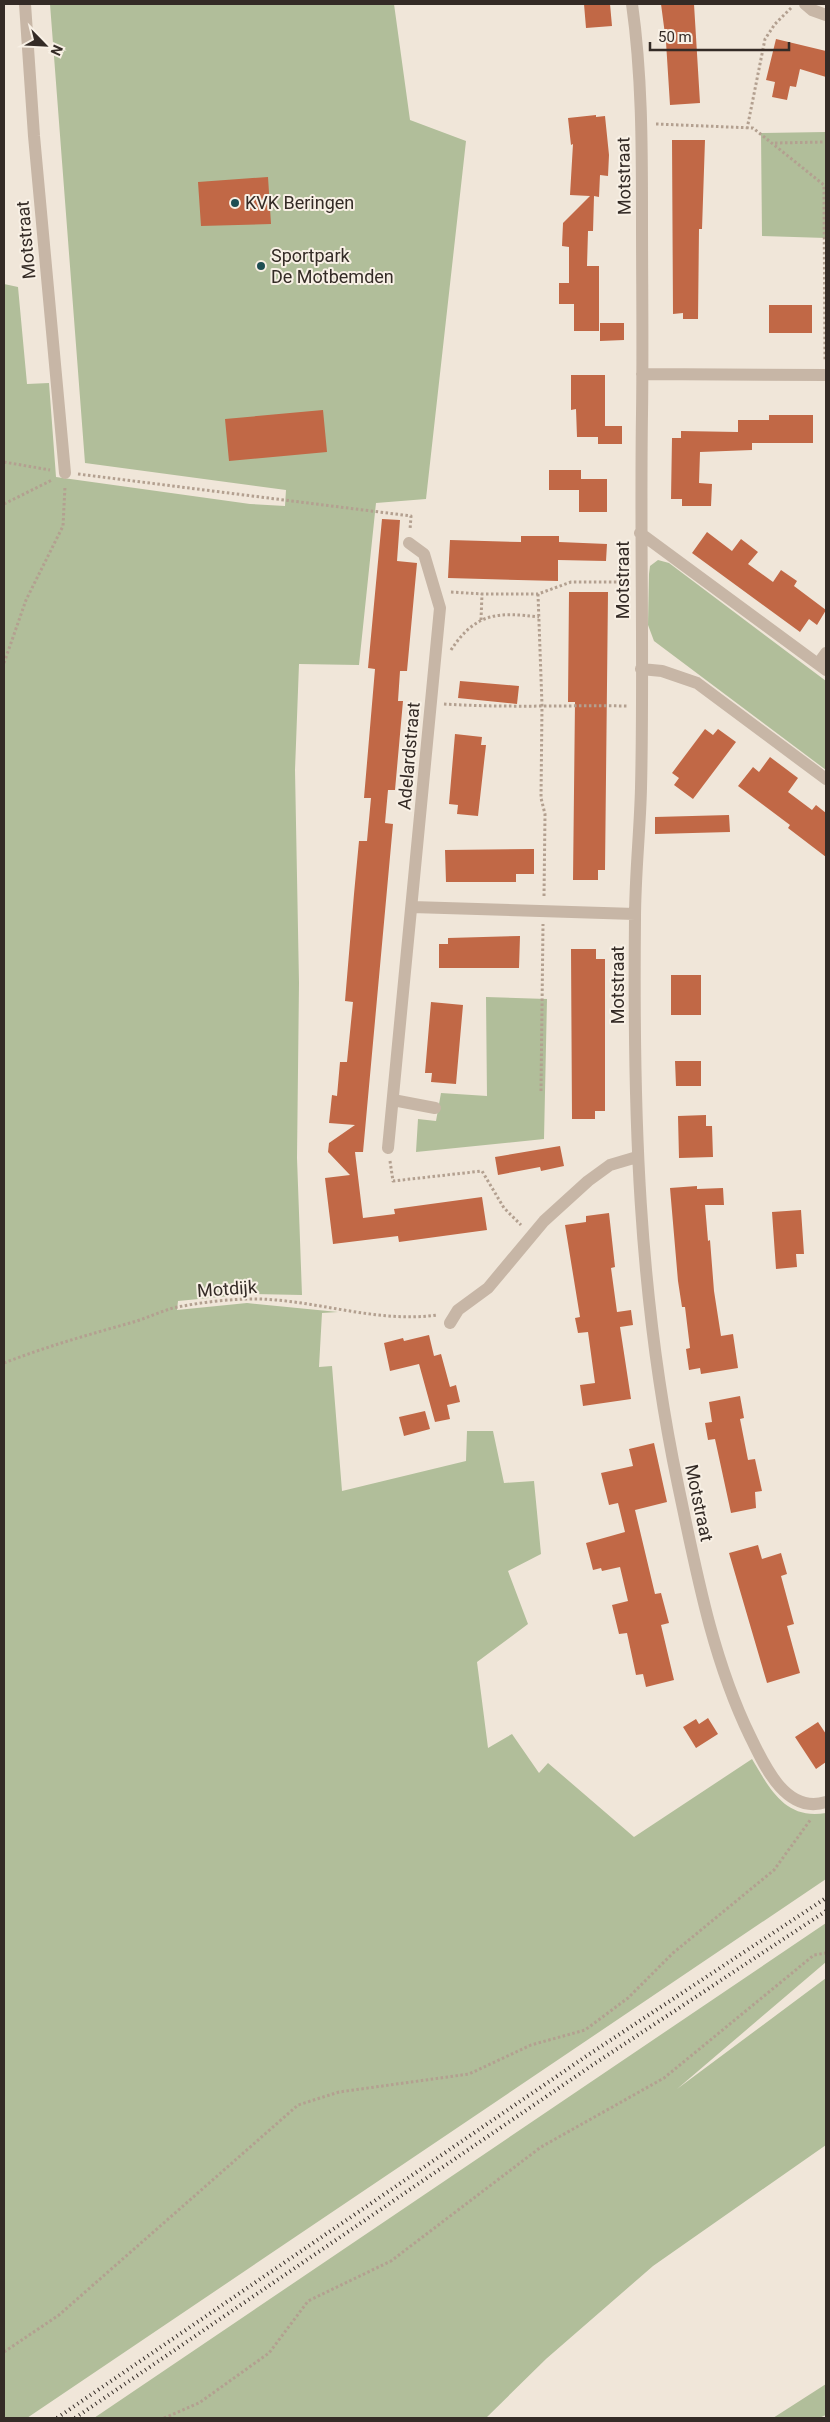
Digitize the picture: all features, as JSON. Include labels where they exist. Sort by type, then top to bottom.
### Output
[{"type":"street","name":"Motstraat","points":[[25,4],[34,136],[66,472]]},
{"type":"street","name":"Motstraat","points":[[632,4],[638,56],[640,124],[642,374],[640,533],[641,788],[635,914],[637,1157],[641,1235],[652,1338],[666,1428],[692,1554],[711,1628],[733,1701],[764,1763],[780,1790],[803,1802],[823,1804]]},
{"type":"street","points":[[805,4],[812,10],[826,15]]},
{"type":"street","points":[[642,374],[826,375]]},
{"type":"street","points":[[640,533],[822,667],[826,653]]},
{"type":"street","name":"Adelardstraat","points":[[388,1148],[440,608],[424,554],[409,543]]},
{"type":"street","points":[[641,669],[662,670],[697,683],[826,779]]},
{"type":"street","points":[[412,907],[635,914]]},
{"type":"street","points":[[393,1100],[435,1108]]},
{"type":"street","points":[[450,1323],[458,1310],[488,1288],[533,1234],[588,1181],[610,1165],[637,1157]]},
{"type":"path","points":[[747,129],[765,39],[775,24],[795,4]]},
{"type":"path","points":[[640,124],[753,128],[824,185],[826,375]]},
{"type":"path","points":[[774,143],[826,142]]},
{"type":"path","points":[[4,462],[66,472],[411,516],[409,543]]},
{"type":"path","points":[[4,504],[28,494],[66,472]]},
{"type":"path","points":[[4,663],[26,600],[63,526],[66,472]]},
{"type":"path","points":[[480,620],[482,594],[538,594],[571,582],[640,582]]},
{"type":"path","points":[[538,594],[542,705],[541,798],[545,814],[541,1091]]},
{"type":"path","points":[[434,670],[447,659],[452,648],[480,620],[496,614],[539,617]]},
{"type":"path","points":[[431,703],[522,707],[542,705],[641,706]]},
{"type":"path","points":[[388,1148],[393,1181],[482,1171],[504,1208],[533,1234]]},
{"type":"path","name":"Motdijk","points":[[4,1363],[44,1347],[144,1319],[173,1308],[216,1302],[245,1299],[281,1300],[370,1315],[421,1317],[458,1310]]},
{"type":"path","points":[[4,2352],[59,2315],[298,2106],[339,2092],[469,2074],[531,2045],[585,2030],[628,1998],[674,1953],[774,1870],[823,1804]]},
{"type":"path","points":[[164,2418],[199,2403],[269,2353],[308,2300],[391,2261],[541,2146],[664,2078],[814,1955],[826,1953]]},
{"type":"green space","points":[[50,4],[394,4],[410,120],[466,141],[426,499],[376,503],[359,665],[299,664],[295,770],[299,983],[297,1158],[302,1295],[251,1294],[178,1301],[177,1310],[247,1303],[338,1312],[322,1313],[319,1367],[332,1366],[342,1491],[466,1461],[467,1431],[493,1431],[504,1483],[534,1481],[541,1554],[508,1571],[528,1624],[477,1662],[488,1748],[512,1734],[539,1773],[548,1763],[634,1837],[752,1759],[765,1781],[780,1800],[789,1807],[800,1812],[812,1814],[826,1813],[826,1879],[27,2418],[4,2418],[4,284],[18,287],[27,384],[49,383],[56,477],[250,504],[285,506],[286,490],[85,463]]},
{"type":"green space","points":[[826,132],[826,238],[762,236],[761,133]]},
{"type":"green space","points":[[658,560],[669,563],[826,681],[826,770],[654,641],[648,625],[649,574],[650,566]]},
{"type":"green space","points":[[486,997],[547,999],[544,1139],[416,1152],[418,1119],[436,1121],[441,1093],[487,1096]]},
{"type":"green space","points":[[826,1923],[826,1962],[677,2089],[826,1978],[826,2145],[653,2266],[546,2359],[486,2418],[94,2418]]},
{"type":"green space","points":[[826,2384],[826,2415],[819,2418],[773,2418]]},
{"type":"building","points":[[584,4],[610,4],[612,26],[586,28]]},
{"type":"building","points":[[661,4],[694,4],[700,103],[670,105],[666,42]]},
{"type":"building","points":[[776,39],[826,51],[826,77],[800,69],[796,87],[790,86],[787,100],[772,97],[775,82],[766,80]]},
{"type":"building","points":[[596,115],[596,117],[605,116],[609,155],[608,176],[600,175],[599,197],[594,196],[593,231],[588,231],[587,266],[599,266],[599,331],[574,331],[574,304],[559,304],[559,283],[569,283],[569,247],[562,246],[563,223],[590,196],[570,195],[573,144],[571,145],[568,118]]},
{"type":"building","points":[[672,140],[705,140],[702,229],[699,229],[698,319],[683,319],[683,313],[673,314]]},
{"type":"building","name":"KVK Beringen","points":[[268,177],[271,224],[201,226],[198,182]]},
{"type":"building","points":[[769,305],[812,305],[812,333],[769,333]]},
{"type":"building","points":[[600,323],[624,323],[624,340],[600,341]]},
{"type":"building","points":[[571,375],[605,375],[605,426],[622,426],[622,444],[598,444],[598,437],[577,437],[576,409],[571,410]]},
{"type":"building","points":[[323,410],[327,452],[229,461],[225,419]]},
{"type":"building","points":[[769,415],[813,415],[813,443],[752,443],[752,450],[700,452],[699,483],[712,484],[711,506],[682,506],[682,499],[671,499],[672,438],[681,438],[681,431],[738,432],[738,420],[769,420]]},
{"type":"building","points":[[549,470],[581,470],[581,479],[607,479],[607,512],[579,512],[579,490],[549,490]]},
{"type":"building","points":[[382,519],[400,520],[397,561],[417,563],[407,671],[400,671],[398,701],[403,701],[395,790],[388,790],[385,823],[393,824],[363,1152],[355,1152],[363,1218],[395,1214],[394,1209],[482,1197],[487,1230],[399,1242],[398,1236],[333,1244],[325,1178],[350,1175],[328,1152],[329,1143],[355,1125],[329,1123],[332,1095],[337,1096],[340,1062],[347,1062],[353,1002],[345,1001],[354,894],[359,841],[367,841],[371,798],[364,798],[375,669],[368,668]]},
{"type":"building","points":[[707,532],[732,551],[741,539],[758,552],[748,564],[773,582],[781,570],[797,581],[794,586],[826,610],[817,625],[809,619],[800,632],[692,553]]},
{"type":"building","points":[[521,536],[559,536],[559,542],[607,544],[606,561],[558,560],[558,581],[448,578],[450,540],[521,542]]},
{"type":"building","points":[[569,592],[608,592],[605,870],[598,870],[598,880],[573,880],[575,702],[568,702]]},
{"type":"building","points":[[460,681],[519,686],[517,704],[458,698]]},
{"type":"building","points":[[705,729],[713,735],[718,729],[736,742],[693,799],[674,785],[679,778],[672,773]]},
{"type":"building","points":[[455,734],[482,737],[481,745],[486,745],[478,816],[457,814],[458,805],[449,804]]},
{"type":"building","points":[[770,757],[798,778],[788,792],[812,810],[816,805],[826,813],[826,857],[788,828],[790,825],[738,786],[753,767],[759,772]]},
{"type":"building","points":[[729,815],[730,832],[655,834],[655,817]]},
{"type":"building","points":[[534,849],[534,874],[516,874],[516,882],[446,882],[445,850]]},
{"type":"building","points":[[520,936],[519,968],[439,968],[439,944],[448,944],[448,938]]},
{"type":"building","points":[[571,949],[596,949],[596,959],[605,959],[605,1111],[595,1111],[595,1119],[572,1119]]},
{"type":"building","points":[[671,975],[701,975],[701,1015],[671,1015]]},
{"type":"building","points":[[431,1002],[463,1005],[456,1084],[431,1082],[432,1073],[425,1073]]},
{"type":"building","points":[[675,1061],[701,1061],[701,1086],[676,1086]]},
{"type":"building","points":[[706,1115],[706,1126],[712,1126],[713,1157],[679,1158],[678,1116]]},
{"type":"building","points":[[560,1146],[564,1166],[541,1171],[540,1167],[498,1175],[495,1157]]},
{"type":"building","points":[[697,1186],[697,1189],[723,1188],[724,1205],[705,1205],[708,1241],[710,1240],[714,1291],[721,1336],[733,1334],[738,1368],[701,1374],[700,1368],[689,1370],[686,1349],[690,1348],[685,1307],[682,1307],[678,1281],[670,1188]]},
{"type":"building","points":[[801,1210],[804,1254],[796,1254],[797,1267],[776,1269],[772,1212]]},
{"type":"building","points":[[609,1213],[615,1267],[611,1268],[617,1312],[631,1310],[633,1325],[620,1327],[631,1399],[583,1406],[580,1385],[595,1383],[588,1332],[578,1333],[575,1318],[580,1317],[565,1225],[586,1222],[586,1216]]},
{"type":"building","points":[[429,1335],[434,1356],[441,1354],[450,1387],[456,1385],[460,1402],[447,1405],[450,1419],[435,1422],[419,1364],[390,1371],[384,1343],[403,1338],[404,1341]]},
{"type":"building","points":[[740,1396],[744,1418],[740,1419],[748,1460],[755,1459],[762,1491],[755,1492],[756,1508],[731,1513],[715,1439],[708,1440],[705,1423],[712,1422],[709,1402]]},
{"type":"building","points":[[425,1411],[430,1429],[404,1436],[399,1417]]},
{"type":"building","points":[[654,1443],[667,1502],[635,1510],[655,1594],[661,1593],[669,1623],[661,1625],[674,1680],[646,1687],[643,1674],[636,1675],[627,1633],[619,1634],[612,1605],[628,1601],[620,1567],[602,1571],[601,1568],[593,1570],[586,1543],[625,1532],[618,1503],[609,1505],[601,1473],[633,1466],[629,1449]]},
{"type":"building","points":[[758,1545],[762,1559],[781,1553],[787,1574],[781,1576],[794,1624],[787,1626],[800,1673],[767,1683],[729,1553]]},
{"type":"building","points":[[708,1718],[718,1734],[696,1748],[683,1727],[696,1719],[699,1724]]},
{"type":"building","points":[[818,1722],[826,1734],[826,1762],[816,1769],[795,1737]]},
{"type":"railway","points":[[57,2418],[585,2057],[826,1898]]},
{"type":"railway","points":[[75,2418],[591,2066],[826,1911]]},
{"type":"place","name":"KVK Beringen","points":[[235,203]]},
{"type":"place","name":"Sportpark De Motbemden","points":[[261,266]]}]
